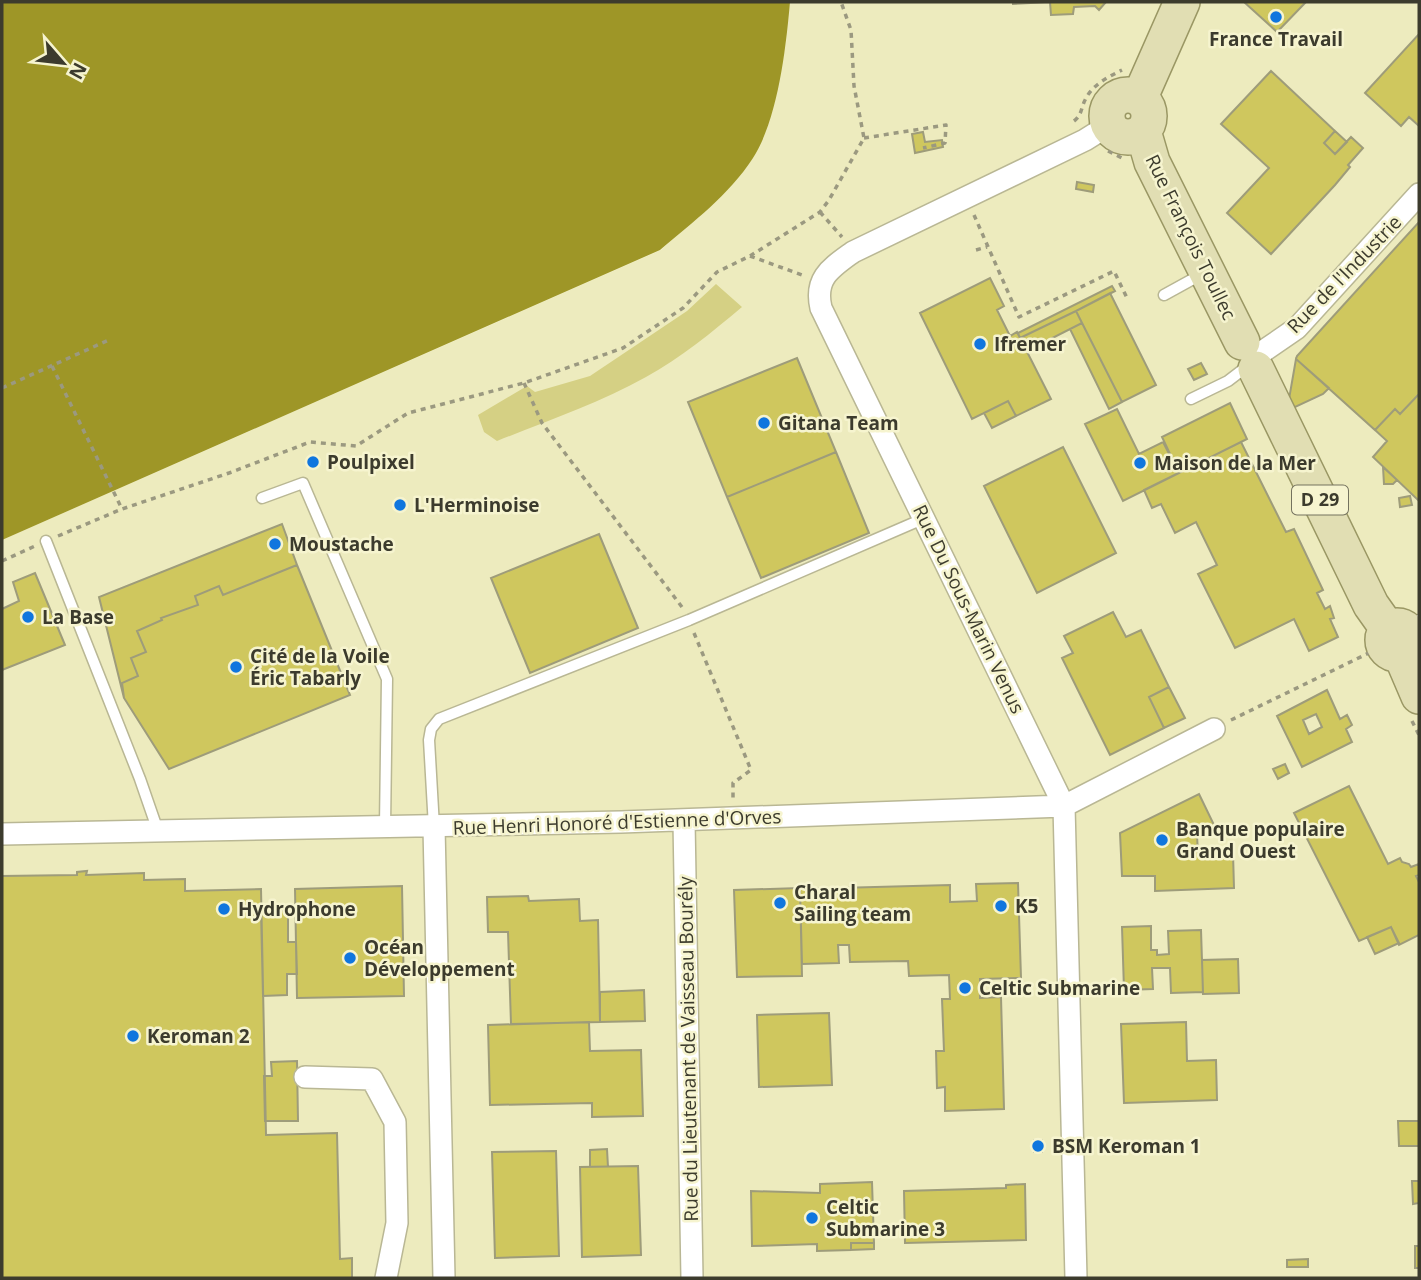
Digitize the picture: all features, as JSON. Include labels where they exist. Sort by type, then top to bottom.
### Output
[{"type":"main road","points":[[1142,114],[1182,2]]},
{"type":"main road","points":[[1105,139],[1107,111],[1114,99],[1126,94],[1142,114]]},
{"type":"main road","name":"Rue François Toullec","points":[[1142,114],[1152,162],[1252,357],[1371,605],[1394,637],[1413,703]]},
{"type":"street","points":[[821,281],[833,267],[853,252],[1073,146],[1105,139]]},
{"type":"street","name":"Rue de l'Industrie","points":[[1252,357],[1297,328],[1419,194]]},
{"type":"street","name":"Rue Du Sous-Marin Venus","points":[[821,281],[818,296],[821,308],[1064,806],[1076,1278]]},
{"type":"street","name":"Rue Henri Honoré d'Estienne d'Orves","points":[[2,834],[684,821],[1064,806],[1214,729]]},
{"type":"street","name":"Rue du Lieutenant de Vaisseau Bourély","points":[[684,821],[692,1278]]},
{"type":"street","points":[[434,827],[443,1278]]},
{"type":"street","points":[[304,1077],[372,1079],[395,1122],[397,1223],[386,1278]]},
{"type":"lane","points":[[1164,295],[1207,271]]},
{"type":"lane","points":[[1191,399],[1227,381],[1252,357]]},
{"type":"lane","points":[[262,498],[303,483],[387,680],[385,826]]},
{"type":"lane","points":[[434,827],[429,740],[431,729],[439,719],[689,620],[925,518]]},
{"type":"lane","points":[[46,541],[158,831]]},
{"type":"path","points":[[2,561],[122,509],[310,442],[356,446],[408,413],[524,383],[623,348],[683,308],[717,272],[750,256],[820,212],[864,138],[854,86],[851,30],[841,2]]},
{"type":"path","points":[[864,138],[946,125],[945,143],[923,148]]},
{"type":"path","points":[[1105,139],[1111,150],[1131,166]]},
{"type":"path","points":[[971,209],[1019,317],[1114,271],[1128,300]]},
{"type":"path","points":[[820,212],[853,252]]},
{"type":"path","points":[[976,250],[988,247]]},
{"type":"path","points":[[750,256],[821,281]]},
{"type":"path","points":[[2,388],[111,339]]},
{"type":"path","points":[[52,366],[122,509]]},
{"type":"path","points":[[524,383],[542,423],[689,620],[751,771],[733,783],[733,819]]},
{"type":"path","points":[[1214,729],[1394,637]]},
{"type":"path","points":[[1413,703],[1419,735]]},
{"type":"shaded area","points":[[2,2],[790,2],[775,104],[762,142],[733,184],[660,250],[2,540]]},
{"type":"shaded area","points":[[790,2],[1419,2],[1419,1278],[2,1278],[2,540],[661,250],[753,158],[773,110],[786,43]]},
{"type":"shaded area","points":[[716,284],[742,307],[672,362],[610,395],[497,441],[484,432],[478,415],[527,386],[535,392],[590,376],[687,311]]},
{"type":"building","points":[[1013,2],[1050,2],[1013,4]]},
{"type":"building","points":[[1050,2],[1106,2],[1099,10],[1095,6],[1074,7],[1073,14],[1051,15]]},
{"type":"building","name":"France Travail","points":[[1244,2],[1306,2],[1277,32]]},
{"type":"building","points":[[1419,34],[1419,126],[1409,117],[1401,126],[1365,93]]},
{"type":"building","points":[[1271,71],[1335,131],[1324,143],[1335,154],[1351,137],[1363,148],[1335,185],[1271,254],[1227,213],[1269,168],[1221,124]]},
{"type":"building","points":[[1335,131],[1347,142],[1335,154],[1324,143]]},
{"type":"building","points":[[923,132],[925,142],[942,140],[943,147],[915,153],[912,134]]},
{"type":"building","points":[[1077,182],[1094,185],[1093,192],[1076,189]]},
{"type":"building","points":[[1419,222],[1419,394],[1400,414],[1395,409],[1375,430],[1296,359]]},
{"type":"building","name":"Ifremer","points":[[990,278],[1004,306],[997,310],[1010,336],[1017,332],[1051,399],[1016,416],[1008,401],[972,419],[920,313]]},
{"type":"building","points":[[1112,286],[1115,291],[1020,338],[1018,333]]},
{"type":"building","points":[[1110,293],[1156,385],[1122,402],[1076,311]]},
{"type":"building","points":[[1076,311],[1082,323],[1027,351],[1020,338]]},
{"type":"building","points":[[1082,323],[1122,402],[1109,409],[1070,329]]},
{"type":"building","points":[[797,358],[836,452],[727,497],[688,402]]},
{"type":"building","points":[[1296,359],[1329,388],[1323,394],[1293,408],[1289,399]]},
{"type":"building","points":[[1201,363],[1207,374],[1194,380],[1188,369]]},
{"type":"building","points":[[1419,394],[1419,501],[1373,457],[1387,441],[1375,430],[1395,409],[1400,414]]},
{"type":"building","points":[[1008,401],[1016,416],[992,428],[984,413]]},
{"type":"building","points":[[1230,403],[1247,439],[1179,473],[1162,437]]},
{"type":"building","name":"Maison de la Mer","points":[[1117,409],[1139,454],[1163,442],[1179,473],[1123,501],[1085,424]]},
{"type":"building","points":[[1241,442],[1286,532],[1294,529],[1323,590],[1317,593],[1325,609],[1330,606],[1334,618],[1330,619],[1338,637],[1309,651],[1294,619],[1235,648],[1198,574],[1217,565],[1196,522],[1175,533],[1161,504],[1152,508],[1144,490]]},
{"type":"building","points":[[1063,447],[1116,553],[1037,593],[984,486]]},
{"type":"building","points":[[836,452],[869,533],[761,578],[727,497]]},
{"type":"building","points":[[1383,467],[1397,480],[1393,484],[1384,484]]},
{"type":"building","points":[[1410,496],[1412,505],[1400,507],[1399,498]]},
{"type":"building","points":[[282,524],[297,565],[223,595],[219,586],[195,596],[198,605],[161,618],[162,620],[137,631],[146,652],[131,658],[138,676],[122,683],[124,698],[99,597]]},
{"type":"building","points":[[599,534],[638,628],[530,673],[491,578]]},
{"type":"building","name":"Cité de la Voile Éric Tabarly","points":[[297,565],[350,695],[169,769],[124,698],[122,683],[138,676],[131,658],[146,652],[137,631],[162,620],[161,618],[198,605],[195,596],[219,586],[223,595]]},
{"type":"building","name":"La Base","points":[[35,573],[65,645],[2,670],[2,609],[19,601],[13,582]]},
{"type":"building","points":[[1113,612],[1126,637],[1141,630],[1169,687],[1149,697],[1164,728],[1110,755],[1062,658],[1073,653],[1064,636]]},
{"type":"building","points":[[1169,687],[1185,718],[1164,728],[1149,697]]},
{"type":"building","points":[[1327,690],[1340,719],[1347,715],[1352,725],[1346,729],[1352,742],[1302,767],[1277,716]],"holes":[[[1316,714],[1322,727],[1309,734],[1303,720]]]},
{"type":"building","points":[[1285,764],[1289,773],[1278,779],[1273,769]]},
{"type":"building","points":[[1349,786],[1388,864],[1400,858],[1411,867],[1419,864],[1419,875],[1416,876],[1419,882],[1419,935],[1399,945],[1391,927],[1359,941],[1294,813]]},
{"type":"building","points":[[1199,794],[1215,827],[1197,835],[1198,854],[1233,853],[1234,888],[1155,891],[1155,876],[1122,876],[1120,833]]},
{"type":"building","name":"Keroman 2","points":[[87,871],[86,875],[144,873],[144,880],[185,879],[185,891],[261,889],[266,1135],[337,1133],[340,1259],[352,1258],[352,1278],[2,1278],[2,876],[77,875],[77,872]]},
{"type":"building","name":"Celtic Submarine","points":[[1018,883],[1021,978],[980,979],[980,998],[1001,997],[1004,1109],[945,1111],[945,1087],[937,1088],[936,1051],[944,1051],[942,999],[950,999],[949,975],[909,976],[908,961],[850,962],[849,945],[838,945],[839,963],[802,964],[800,889],[950,885],[950,902],[977,901],[976,884]]},
{"type":"building","name":"Océan Développement","points":[[402,886],[404,996],[297,998],[295,889]]},
{"type":"building","points":[[800,888],[802,976],[737,977],[734,890]]},
{"type":"building","points":[[528,896],[529,901],[579,899],[580,921],[598,920],[600,1022],[511,1024],[508,932],[488,932],[487,897]]},
{"type":"building","points":[[288,910],[288,942],[296,942],[297,974],[287,974],[287,995],[263,996],[261,911]]},
{"type":"building","points":[[1151,926],[1151,950],[1157,950],[1157,955],[1169,954],[1168,931],[1201,930],[1203,992],[1171,993],[1170,968],[1152,968],[1153,989],[1124,990],[1122,927]]},
{"type":"building","points":[[1391,927],[1399,943],[1375,954],[1367,937]]},
{"type":"building","points":[[1238,959],[1239,993],[1203,994],[1202,960]]},
{"type":"building","points":[[644,990],[645,1021],[600,1022],[600,992]]},
{"type":"building","points":[[829,1013],[832,1085],[759,1087],[757,1015]]},
{"type":"building","points":[[589,1022],[590,1051],[641,1050],[643,1116],[592,1117],[592,1103],[490,1105],[488,1025]]},
{"type":"building","points":[[1186,1022],[1187,1061],[1216,1060],[1217,1100],[1124,1103],[1121,1024]]},
{"type":"building","points":[[297,1061],[298,1121],[265,1121],[264,1076],[272,1076],[271,1062]]},
{"type":"building","points":[[1398,1121],[1419,1121],[1419,1146],[1399,1146]]},
{"type":"building","name":"BSM Keroman 1","points":[[1034,1140],[1042,1140],[1042,1152],[1034,1152]]},
{"type":"building","points":[[607,1149],[608,1167],[590,1167],[590,1150]]},
{"type":"building","points":[[556,1151],[559,1256],[495,1258],[492,1152]]},
{"type":"building","points":[[638,1166],[641,1255],[582,1257],[580,1167]]},
{"type":"building","points":[[1412,1181],[1419,1181],[1419,1203],[1413,1204]]},
{"type":"building","name":"Celtic Submarine 3","points":[[872,1182],[874,1243],[851,1243],[851,1250],[817,1251],[817,1244],[752,1246],[751,1191],[820,1193],[820,1184]]},
{"type":"building","points":[[1025,1184],[1026,1240],[905,1243],[904,1191],[1006,1188],[1006,1185]]},
{"type":"building","points":[[851,1243],[874,1243],[874,1249],[851,1250]]},
{"type":"building","points":[[1415,1246],[1419,1246],[1419,1268],[1415,1268]]},
{"type":"building","points":[[1308,1259],[1308,1267],[1287,1267],[1287,1260]]},
{"type":"place","name":"France Travail","points":[[1276,17]]},
{"type":"place","name":"Ifremer","points":[[980,344]]},
{"type":"place","name":"Gitana Team","points":[[764,423]]},
{"type":"place","name":"Poulpixel","points":[[313,462]]},
{"type":"place","name":"Maison de la Mer","points":[[1140,463]]},
{"type":"place","name":"L'Herminoise","points":[[400,505]]},
{"type":"place","name":"Moustache","points":[[275,544]]},
{"type":"place","name":"La Base","points":[[28,617]]},
{"type":"place","name":"Cité de la Voile Éric Tabarly","points":[[236,667]]},
{"type":"place","name":"Banque populaire Grand Ouest","points":[[1162,840]]},
{"type":"place","name":"Charal Sailing team","points":[[780,903]]},
{"type":"place","name":"K5","points":[[1001,906]]},
{"type":"place","name":"Hydrophone","points":[[224,909]]},
{"type":"place","name":"Océan Développement","points":[[350,958]]},
{"type":"place","name":"Celtic Submarine","points":[[965,988]]},
{"type":"place","name":"Keroman 2","points":[[133,1036]]},
{"type":"place","name":"BSM Keroman 1","points":[[1038,1146]]},
{"type":"place","name":"Celtic Submarine 3","points":[[812,1218]]}]
